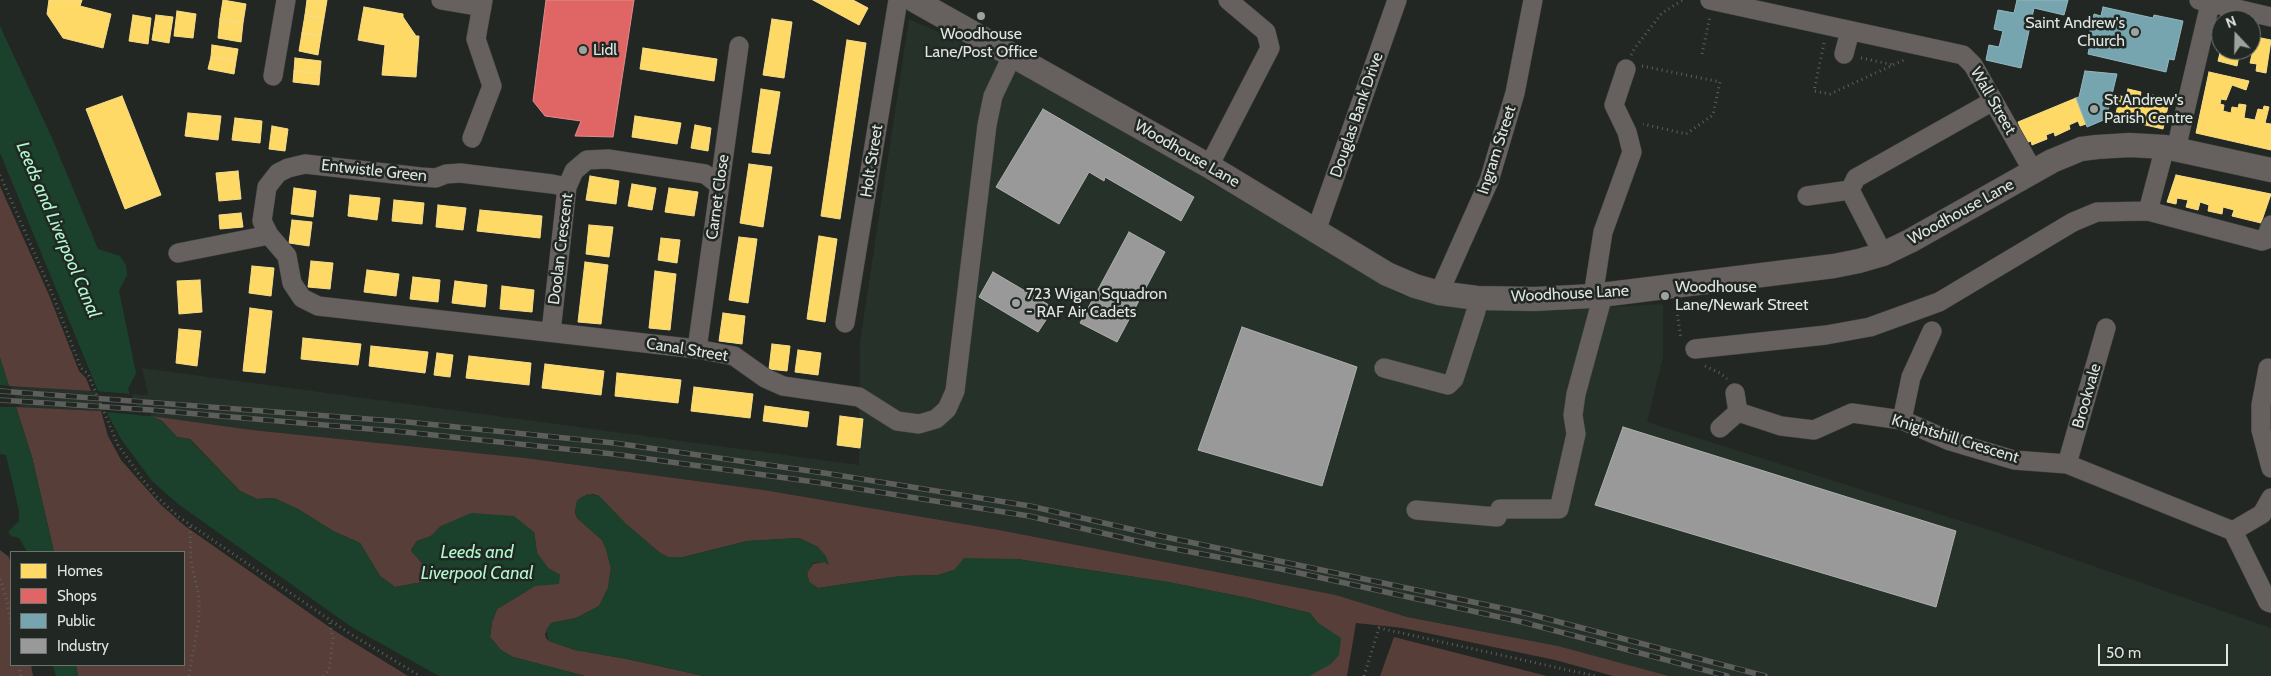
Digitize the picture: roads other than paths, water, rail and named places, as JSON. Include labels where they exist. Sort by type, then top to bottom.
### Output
[{"type":"main road","name":"Woodhouse Lane","points":[[914,0],[1209,166],[1387,274],[1415,286],[1439,293],[1477,298],[1535,299],[1598,296],[1834,266],[1883,254],[1910,241],[2033,171],[2081,149],[2122,146],[2170,148],[2271,170]]},
{"type":"street","points":[[273,76],[286,0]]},
{"type":"street","points":[[441,0],[483,3],[476,39],[492,86],[472,138]]},
{"type":"street","name":"Holt Street","points":[[846,323],[898,0]]},
{"type":"street","points":[[1209,166],[1270,48],[1266,32],[1228,0]]},
{"type":"street","name":"Douglas Bank Drive","points":[[1316,230],[1397,0]]},
{"type":"street","name":"Ingram Street","points":[[1439,293],[1489,181],[1515,93],[1533,0]]},
{"type":"street","name":"Wall Street","points":[[1711,0],[1963,55],[1973,64],[2033,171]]},
{"type":"street","points":[[2148,211],[2170,148],[2204,2],[2271,17]]},
{"type":"street","points":[[1844,54],[1850,31]]},
{"type":"street","name":"Carnet Close","points":[[697,348],[739,46]]},
{"type":"street","name":"Canal Street","points":[[268,235],[287,256],[292,283],[302,298],[318,306],[697,348],[734,356],[765,378],[783,386],[859,397],[897,421],[919,424],[936,418],[947,409],[955,392],[989,118],[993,96],[1013,54]]},
{"type":"street","points":[[1416,510],[1497,516],[1500,509],[1559,509],[1576,434],[1574,416],[1576,394],[1598,296],[1603,232],[1632,152],[1627,132],[1614,105],[1627,66]]},
{"type":"street","points":[[1850,190],[1856,178],[1993,101]]},
{"type":"street","name":"Doolan Crescent","points":[[551,332],[567,187],[574,171],[586,160],[608,159],[705,174],[720,185]]},
{"type":"street","name":"Entwistle Green","points":[[268,235],[262,221],[267,187],[278,173],[304,164],[436,178],[446,174],[460,173],[567,187]]},
{"type":"street","points":[[1807,196],[1850,190]]},
{"type":"street","points":[[1850,190],[1883,254]]},
{"type":"street","points":[[1695,349],[1870,327],[1939,302],[2072,222],[2088,215],[2115,211],[2148,211],[2262,241],[2265,240],[2271,225]]},
{"type":"street","points":[[178,253],[268,235]]},
{"type":"street","points":[[1384,368],[1448,385],[1454,379],[1476,311],[1477,298]]},
{"type":"street","name":"Brookvale","points":[[2067,464],[2106,328]]},
{"type":"street","points":[[1902,420],[1911,378],[1932,331]]},
{"type":"street","points":[[2268,368],[2261,405],[2261,430],[2271,468]]},
{"type":"street","points":[[1720,428],[1738,412],[1734,393]]},
{"type":"street","name":"Knightshill Crescent","points":[[1738,412],[1782,426],[1814,430],[1852,414],[1902,420],[1950,441],[2014,460],[2067,464],[2233,531]]},
{"type":"street","points":[[2271,498],[2262,514],[2233,531],[2268,602],[2271,603]]},
{"type":"water","name":"Leeds and Liverpool Canal","points":[[0,26],[52,138],[98,249],[120,256],[126,265],[127,275],[119,291],[136,373],[128,389],[137,415],[151,416],[162,421],[177,437],[189,439],[240,491],[257,499],[274,498],[298,509],[333,531],[360,543],[380,576],[395,587],[428,581],[428,570],[411,551],[417,541],[431,536],[441,526],[471,513],[514,516],[534,532],[537,553],[548,568],[560,575],[559,584],[535,586],[497,609],[492,622],[490,637],[501,650],[513,657],[585,676],[439,676],[353,628],[178,504],[152,481],[121,439],[108,415],[0,153]]},
{"type":"water","points":[[0,358],[32,457],[54,551],[26,551],[19,538],[11,536],[8,532],[19,521],[19,511],[6,455],[0,454]]},
{"type":"water","points":[[587,494],[599,496],[626,524],[660,553],[668,557],[683,557],[747,541],[799,538],[818,547],[826,556],[829,565],[824,562],[813,563],[807,573],[809,582],[818,588],[901,576],[938,575],[954,570],[964,558],[1017,559],[1168,582],[1310,613],[1317,622],[1341,638],[1339,655],[1331,664],[1309,676],[704,676],[575,650],[549,641],[546,630],[551,623],[576,618],[599,606],[608,588],[611,568],[606,549],[602,540],[577,518],[575,512],[577,501]]},
{"type":"water","points":[[53,666],[76,666],[78,676],[56,676]]},
{"type":"railway","points":[[0,391],[407,422],[614,443],[824,473],[1030,506],[1156,535],[1525,613],[1765,676]]},
{"type":"railway","points":[[0,400],[151,410],[405,432],[613,454],[822,483],[1029,516],[1154,545],[1281,569],[1522,622],[1727,676]]},
{"type":"place","name":"Woodhouse Lane/Post Office","points":[[981,16]]},
{"type":"place","name":"Saint Andrew's Church","points":[[2135,32]]},
{"type":"place","name":"Lidl","points":[[583,50]]},
{"type":"place","name":"St Andrew's Parish Centre","points":[[2094,109]]},
{"type":"place","name":"Woodhouse Lane/Newark Street","points":[[1665,296]]},
{"type":"place","name":"723 Wigan Squadron - RAF Air Cadets","points":[[1016,303]]}]
